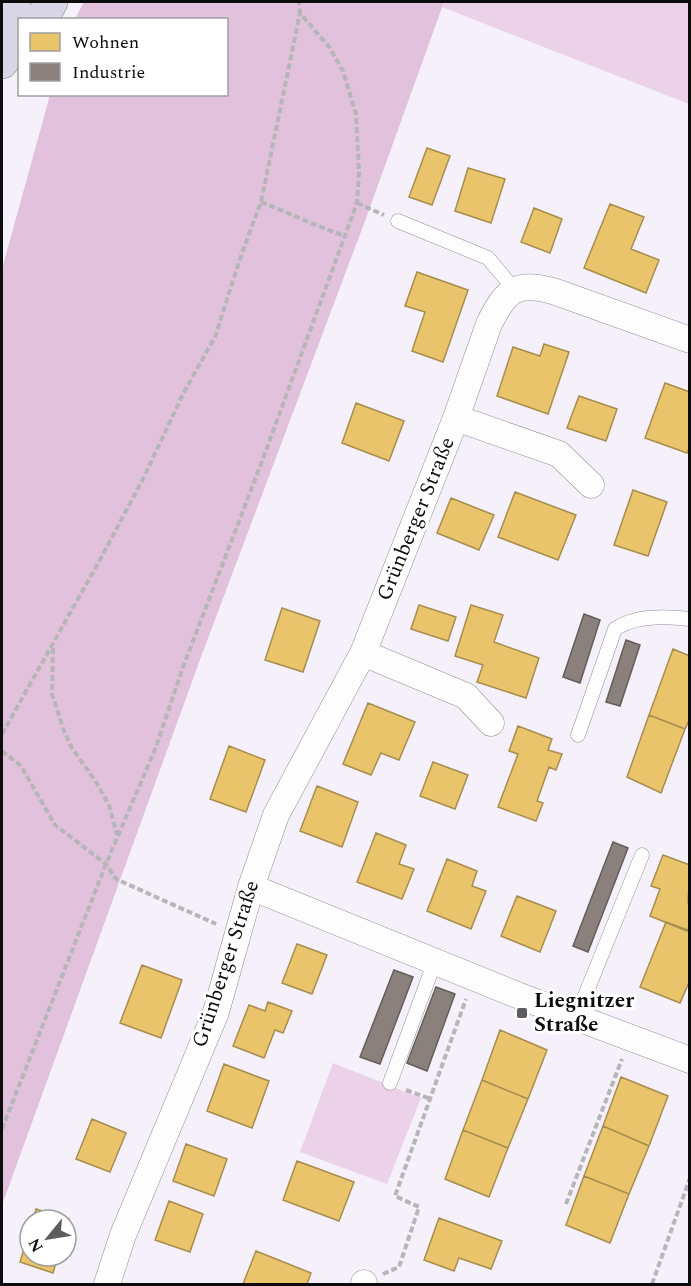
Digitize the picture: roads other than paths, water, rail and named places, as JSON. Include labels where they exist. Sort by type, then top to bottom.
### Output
[{"type":"highway","points":[[2,62],[14,2]]},
{"type":"highway","points":[[42,18],[51,2]]},
{"type":"highway","points":[[2,90],[18,62]]},
{"type":"street","points":[[514,289],[526,286],[554,291],[690,340]]},
{"type":"street","name":"Grünberger Straße","points":[[107,1284],[123,1235],[216,1012],[251,887],[276,816],[363,653],[456,418],[489,324],[504,299],[514,289]]},
{"type":"street","name":"Grünberger Straße","points":[[456,418],[559,454],[591,485]]},
{"type":"street","points":[[363,653],[466,696],[490,723]]},
{"type":"street","points":[[251,887],[576,1018],[690,1060]]},
{"type":"lane","points":[[398,221],[488,258],[514,289]]},
{"type":"lane","points":[[578,735],[615,629],[626,621],[661,617],[690,619]]},
{"type":"lane","points":[[576,1018],[642,855]]},
{"type":"lane","points":[[390,1083],[435,961]]},
{"type":"place","name":"Liegnitzer Straße","points":[[522,1013]]}]
